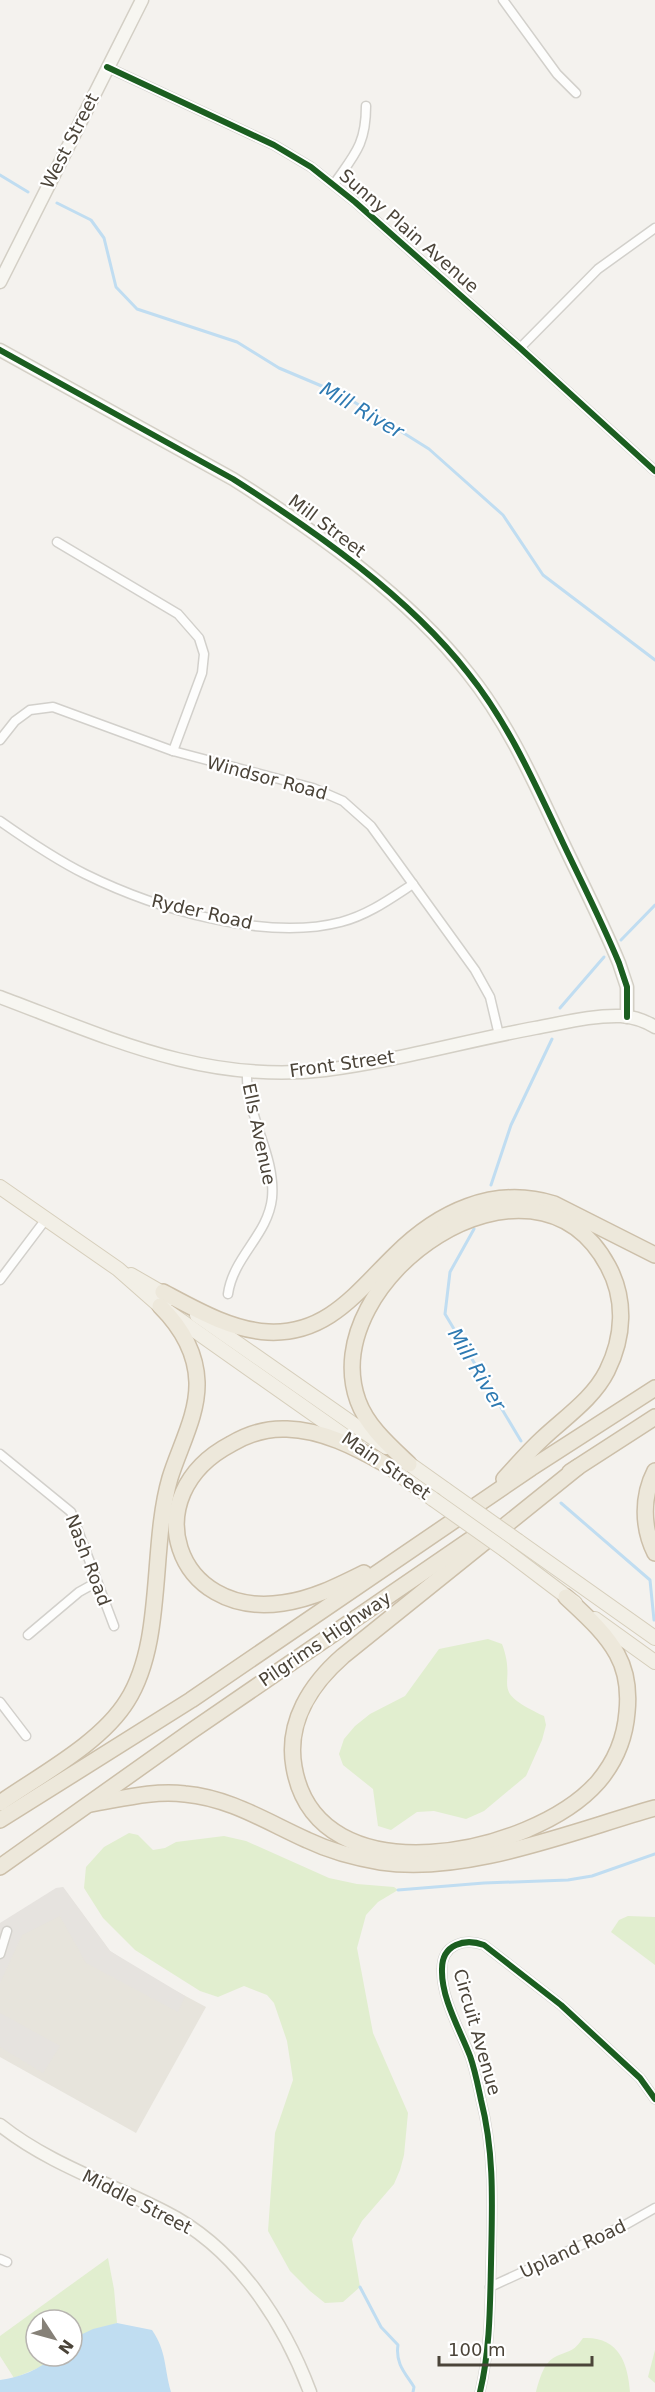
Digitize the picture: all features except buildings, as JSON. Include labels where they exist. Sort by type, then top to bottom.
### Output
[{"type":"highway","points":[[161,1299],[247,1329],[278,1332],[301,1329],[324,1320],[345,1307],[396,1254],[429,1227],[472,1204],[498,1197],[530,1198],[554,1204],[655,1255]]},
{"type":"highway","points":[[409,1464],[368,1420],[353,1384],[351,1366],[354,1345],[372,1304],[394,1274],[422,1248],[466,1220],[489,1212],[511,1209],[539,1212],[559,1219],[595,1246],[613,1276],[621,1308],[617,1345],[607,1371],[597,1386],[541,1440],[486,1499]]},
{"type":"highway","points":[[0,1803],[107,1725],[129,1698],[143,1666],[166,1496],[197,1389],[195,1366],[189,1346],[161,1299]]},
{"type":"highway","name":"Pilgrims Highway","points":[[0,1820],[191,1700],[486,1499],[655,1388]]},
{"type":"highway","name":"Pilgrims Highway","points":[[0,1867],[578,1467],[655,1417]]},
{"type":"highway","points":[[385,1464],[347,1444],[309,1432],[276,1429],[248,1435],[210,1458],[188,1483],[180,1498],[175,1521],[179,1552],[197,1580],[216,1593],[248,1603],[273,1604],[319,1594],[423,1542]]},
{"type":"highway","points":[[566,1597],[613,1647],[627,1684],[627,1717],[621,1742],[610,1765],[593,1787],[561,1811],[529,1828],[495,1841],[461,1849],[416,1852],[374,1848],[345,1838],[321,1820],[299,1786],[292,1754],[297,1720],[314,1685],[343,1656],[578,1467]]},
{"type":"highway","points":[[655,1471],[647,1490],[645,1515],[649,1539],[655,1553]]},
{"type":"highway","points":[[87,1805],[157,1793],[201,1796],[234,1806],[331,1850],[382,1862],[422,1864],[472,1860],[655,1808]]},
{"type":"main road","name":"Main Street","points":[[0,1187],[161,1299],[409,1464],[655,1638]]},
{"type":"main road","name":"Main Street","points":[[161,1299],[655,1662]]},
{"type":"street","name":"West Street","points":[[0,282],[142,0]]},
{"type":"street","points":[[503,0],[557,74],[576,93]]},
{"type":"street","name":"Sunny Plain Avenue","points":[[107,67],[274,145],[295,156],[334,184],[655,471]]},
{"type":"street","points":[[334,184],[363,139],[366,129],[366,106]]},
{"type":"street","points":[[520,348],[593,274],[655,228]]},
{"type":"street","name":"Mill Street","points":[[0,351],[233,479],[268,501],[356,566],[444,645],[491,703],[536,786],[618,963],[627,987],[627,1017]]},
{"type":"street","points":[[57,542],[178,614],[188,622],[199,638],[204,654],[202,673],[173,751]]},
{"type":"street","name":"Windsor Road","points":[[0,740],[15,721],[30,710],[53,707],[173,751],[333,795],[363,817],[482,982],[492,1005],[499,1035]]},
{"type":"street","name":"Ryder Road","points":[[0,821],[57,859],[125,891],[170,907],[251,925],[286,928],[340,922],[379,906],[413,884]]},
{"type":"street","name":"Front Street","points":[[0,996],[169,1059],[247,1071],[301,1072],[346,1067],[583,1019],[627,1017],[655,1027]]},
{"type":"street","name":"Ells Avenue","points":[[228,1294],[235,1267],[266,1220],[272,1195],[271,1173],[248,1093],[247,1071]]},
{"type":"street","points":[[0,1280],[46,1219]]},
{"type":"street","name":"Nash Road","points":[[0,1455],[68,1507],[114,1626]]},
{"type":"street","points":[[28,1635],[79,1592],[97,1582]]},
{"type":"street","points":[[0,1702],[26,1736]]},
{"type":"street","points":[[0,1954],[7,1931]]},
{"type":"street","name":"Circuit Avenue","points":[[480,2392],[487,2347],[490,2287],[491,2150],[471,2059],[444,1983],[442,1969],[445,1955],[452,1946],[472,1941],[484,1945],[527,1976],[640,2078],[655,2099]]},
{"type":"street","name":"Middle Street","points":[[0,2125],[54,2159],[166,2212],[216,2248],[260,2297],[294,2357],[310,2392]]},
{"type":"street","name":"Upland Road","points":[[490,2287],[625,2225],[655,2208]]},
{"type":"shaded area","points":[[63,1887],[110,1951],[150,1977],[206,2007],[136,2133],[0,2057],[0,1925]]},
{"type":"shaded area","points":[[63,1887],[110,1951],[185,1996],[178,2012],[86,1963],[60,1916],[22,1935],[0,1983],[0,1923],[56,1888]]},
{"type":"shaded area","points":[[0,2013],[60,2046],[43,2073],[0,2047]]},
{"type":"green space","points":[[488,1639],[502,1644],[506,1659],[509,1693],[526,1707],[544,1716],[546,1725],[542,1740],[526,1776],[484,1811],[466,1819],[434,1811],[417,1812],[391,1830],[378,1826],[373,1789],[343,1765],[339,1754],[344,1739],[370,1714],[405,1696],[439,1649]]},
{"type":"green space","points":[[129,1833],[138,1835],[153,1850],[165,1848],[176,1842],[224,1836],[246,1841],[329,1878],[357,1884],[394,1887],[398,1890],[378,1902],[366,1915],[357,1948],[373,2033],[408,2113],[404,2155],[394,2184],[362,2221],[352,2239],[360,2287],[343,2302],[325,2303],[310,2291],[290,2271],[268,2231],[275,2133],[293,2080],[287,2041],[274,2003],[267,1995],[244,1986],[218,1997],[200,1991],[135,1950],[103,1918],[84,1888],[86,1867],[104,1847]]},
{"type":"green space","points":[[628,1916],[655,1917],[655,1965],[611,1932],[619,1920]]},
{"type":"green space","points":[[108,2258],[117,2323],[84,2335],[84,2308],[39,2308]]},
{"type":"green space","points":[[24,2319],[24,2368],[38,2368],[14,2378],[0,2356],[0,2336]]},
{"type":"green space","points":[[583,2338],[605,2341],[613,2346],[619,2353],[627,2371],[630,2392],[536,2392],[547,2363],[573,2349]]},
{"type":"green space","points":[[655,2350],[655,2383],[648,2377]]},
{"type":"water","points":[[117,2323],[152,2330],[163,2353],[171,2392],[0,2392],[0,2380],[15,2377],[36,2368],[84,2368],[84,2333]]},
{"type":"waterway","name":"Mill River","points":[[0,175],[28,192]]},
{"type":"waterway","name":"Mill River","points":[[57,203],[91,220],[104,238],[116,287],[137,309],[237,342],[279,368],[343,395],[429,449],[503,515],[543,575],[655,660]]},
{"type":"waterway","name":"Mill River","points":[[621,940],[655,905]]},
{"type":"waterway","name":"Mill River","points":[[560,1008],[604,957]]},
{"type":"waterway","name":"Mill River","points":[[491,1185],[511,1125],[552,1039]]},
{"type":"waterway","name":"Mill River","points":[[474,1229],[450,1272],[445,1314],[521,1441]]},
{"type":"waterway","name":"Mill River","points":[[561,1503],[650,1580],[654,1620]]},
{"type":"waterway","points":[[398,1890],[484,1883],[568,1880],[592,1876],[655,1854]]},
{"type":"waterway","points":[[360,2287],[381,2327],[398,2345],[398,2358],[414,2387],[413,2392]]},
{"type":"cycle path","points":[[107,67],[274,145],[311,167],[355,202],[655,471]]},
{"type":"cycle path","points":[[0,350],[233,479],[296,520],[389,591],[444,645],[483,693],[509,734],[531,777],[619,963],[627,987],[627,1017]]},
{"type":"cycle path","points":[[480,2392],[486,2361],[490,2312],[491,2161],[473,2067],[445,1991],[442,1969],[446,1954],[450,1949],[462,1943],[484,1945],[561,2005],[640,2078],[655,2099]]}]
